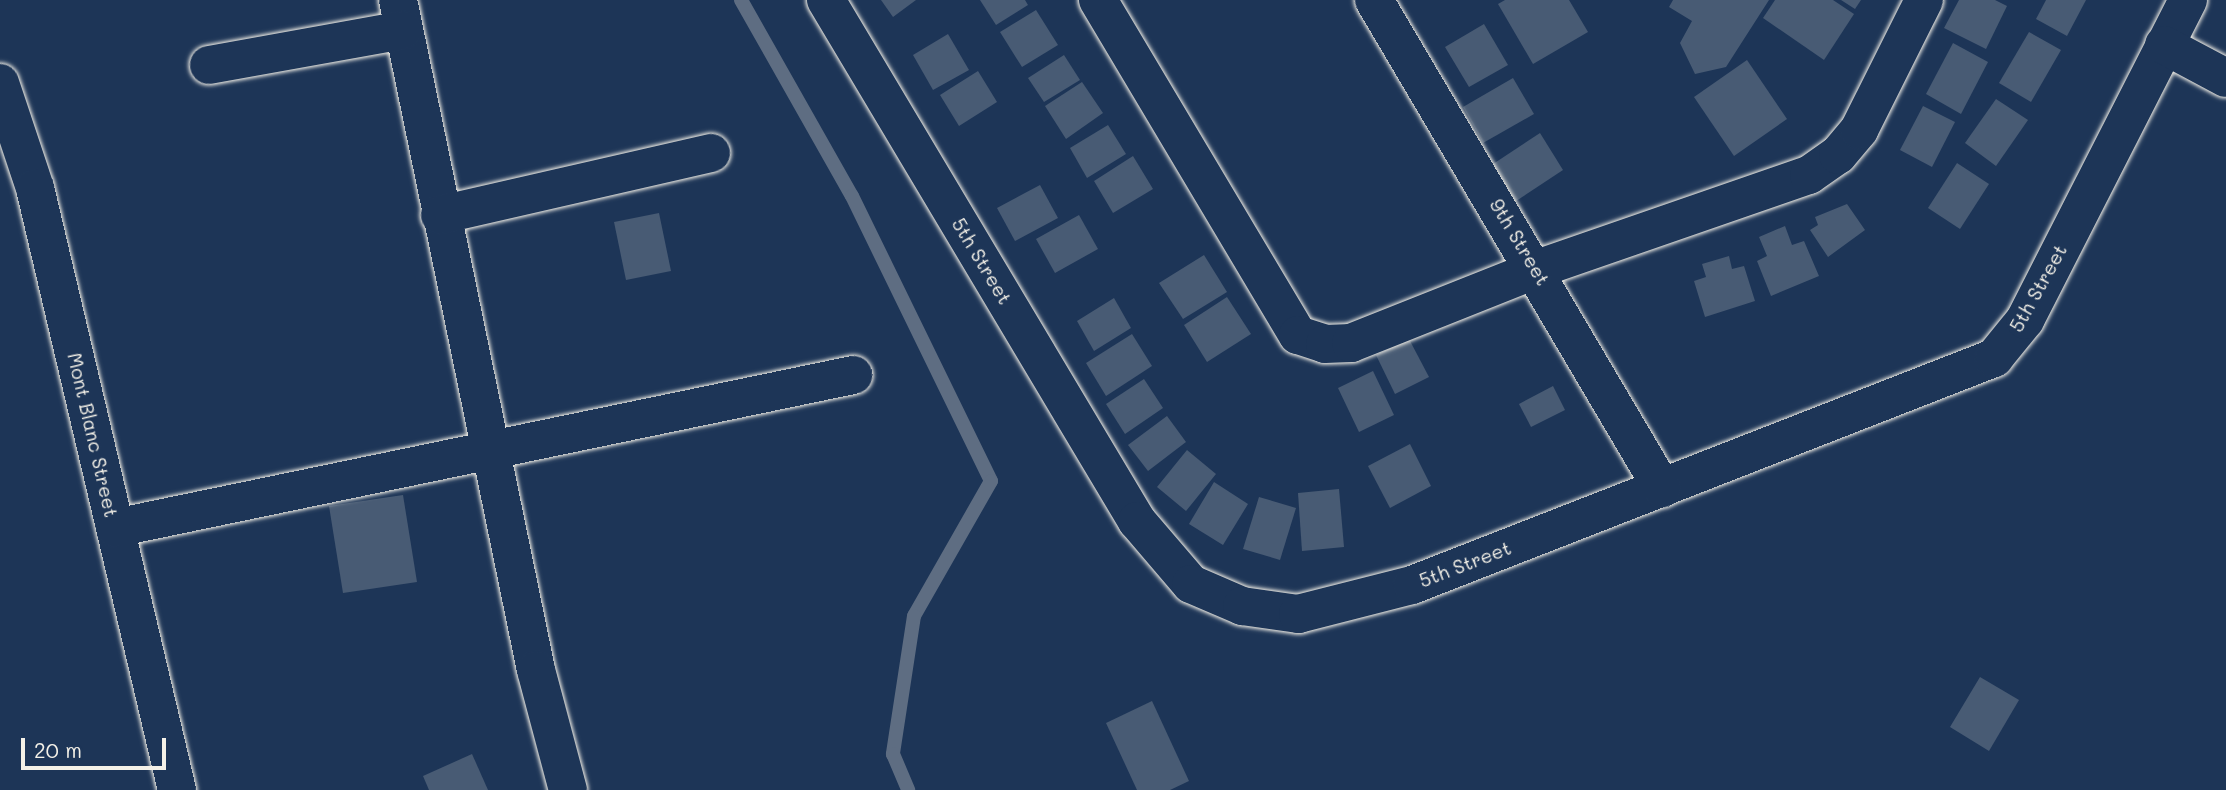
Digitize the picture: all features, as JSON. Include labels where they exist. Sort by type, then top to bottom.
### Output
[{"type":"street","name":"5th Street","points":[[826,0],[1137,521],[1191,584],[1242,606],[1298,614],[1412,585],[1994,358],[2025,320],[2188,0]]},
{"type":"street","points":[[1098,0],[1298,335],[1325,344],[1351,343],[1537,269],[1809,175],[1838,155],[1859,130],[1924,0]]},
{"type":"street","name":"9th Street","points":[[1374,0],[1537,269],[1662,488]]},
{"type":"street","points":[[209,65],[400,15],[439,215],[536,670],[568,790]]},
{"type":"street","points":[[2164,46],[2226,78]]},
{"type":"street","name":"Mont Blanc Street","points":[[0,83],[35,188],[177,790]]},
{"type":"street","points":[[439,215],[711,153]]},
{"type":"street","points":[[115,528],[853,375]]},
{"type":"building","points":[[881,0],[916,0],[893,17]]},
{"type":"building","points":[[980,0],[1025,0],[1028,5],[996,25]]},
{"type":"building","points":[[1505,0],[1569,0],[1588,32],[1533,64],[1498,4]]},
{"type":"building","points":[[1673,0],[1769,0],[1726,67],[1695,74],[1680,43],[1692,21],[1669,7]]},
{"type":"building","points":[[1775,0],[1833,0],[1854,14],[1824,60],[1763,18]]},
{"type":"building","points":[[1841,0],[1861,0],[1855,9]]},
{"type":"building","points":[[1959,0],[1995,0],[2007,6],[1986,49],[1944,28]]},
{"type":"building","points":[[2046,0],[2086,0],[2067,36],[2036,19]]},
{"type":"building","points":[[1036,10],[1058,45],[1022,67],[1000,32]]},
{"type":"building","points":[[1484,24],[1508,65],[1469,87],[1445,47]]},
{"type":"building","points":[[2029,32],[2061,50],[2031,102],[1999,83]]},
{"type":"building","points":[[948,34],[969,70],[933,90],[913,55]]},
{"type":"building","points":[[1953,43],[1988,62],[1961,114],[1926,94]]},
{"type":"building","points":[[1064,55],[1080,80],[1044,102],[1028,78]]},
{"type":"building","points":[[1747,60],[1787,119],[1734,156],[1694,97]]},
{"type":"building","points":[[978,71],[997,102],[959,126],[940,95]]},
{"type":"building","points":[[1513,78],[1534,114],[1483,143],[1463,107]]},
{"type":"building","points":[[1082,82],[1103,113],[1066,139],[1045,106]]},
{"type":"building","points":[[1996,99],[2028,120],[1996,166],[1965,143]]},
{"type":"building","points":[[1923,106],[1955,122],[1932,167],[1900,150]]},
{"type":"building","points":[[1108,125],[1126,154],[1087,178],[1070,148]]},
{"type":"building","points":[[1540,133],[1563,170],[1507,207],[1484,170]]},
{"type":"building","points":[[1133,156],[1153,189],[1113,213],[1094,181]]},
{"type":"building","points":[[1957,163],[1989,184],[1960,229],[1928,208]]},
{"type":"building","points":[[1040,185],[1058,218],[1015,241],[997,208]]},
{"type":"building","points":[[1847,204],[1865,230],[1828,257],[1810,230],[1818,225],[1815,217]]},
{"type":"building","points":[[659,213],[671,271],[626,280],[614,222]]},
{"type":"building","points":[[1079,215],[1098,249],[1055,273],[1036,239]]},
{"type":"building","points":[[1785,226],[1792,245],[1804,241],[1819,276],[1771,296],[1757,261],[1767,256],[1759,237]]},
{"type":"building","points":[[1204,255],[1227,292],[1183,319],[1159,283]]},
{"type":"building","points":[[1729,256],[1732,269],[1744,266],[1755,301],[1705,317],[1694,281],[1706,277],[1702,264]]},
{"type":"building","points":[[1227,297],[1251,334],[1207,362],[1184,325]]},
{"type":"building","points":[[1114,298],[1131,328],[1094,351],[1077,321]]},
{"type":"building","points":[[1132,334],[1152,366],[1106,396],[1086,363]]},
{"type":"building","points":[[1409,339],[1429,377],[1395,394],[1376,355]]},
{"type":"building","points":[[1373,371],[1394,415],[1359,432],[1338,388]]},
{"type":"building","points":[[1144,379],[1163,408],[1125,434],[1106,404]]},
{"type":"building","points":[[1553,386],[1565,410],[1531,427],[1519,404]]},
{"type":"building","points":[[1167,416],[1186,442],[1148,471],[1128,445]]},
{"type":"building","points":[[1410,444],[1431,486],[1390,508],[1368,466]]},
{"type":"building","points":[[1187,450],[1216,474],[1186,511],[1157,487]]},
{"type":"building","points":[[1214,482],[1248,504],[1223,545],[1189,524]]},
{"type":"building","points":[[1339,489],[1344,547],[1302,551],[1298,493]]},
{"type":"building","points":[[403,495],[417,582],[343,593],[329,506]]},
{"type":"building","points":[[1259,497],[1296,508],[1280,560],[1243,549]]},
{"type":"building","points":[[1980,677],[2019,700],[1989,751],[1950,727]]},
{"type":"building","points":[[1152,701],[1189,781],[1170,790],[1137,790],[1106,723]]},
{"type":"building","points":[[472,754],[488,790],[429,790],[423,776]]},
{"type":"waterway","points":[[741,0],[852,196],[991,481],[914,616],[893,754],[908,790]]}]
